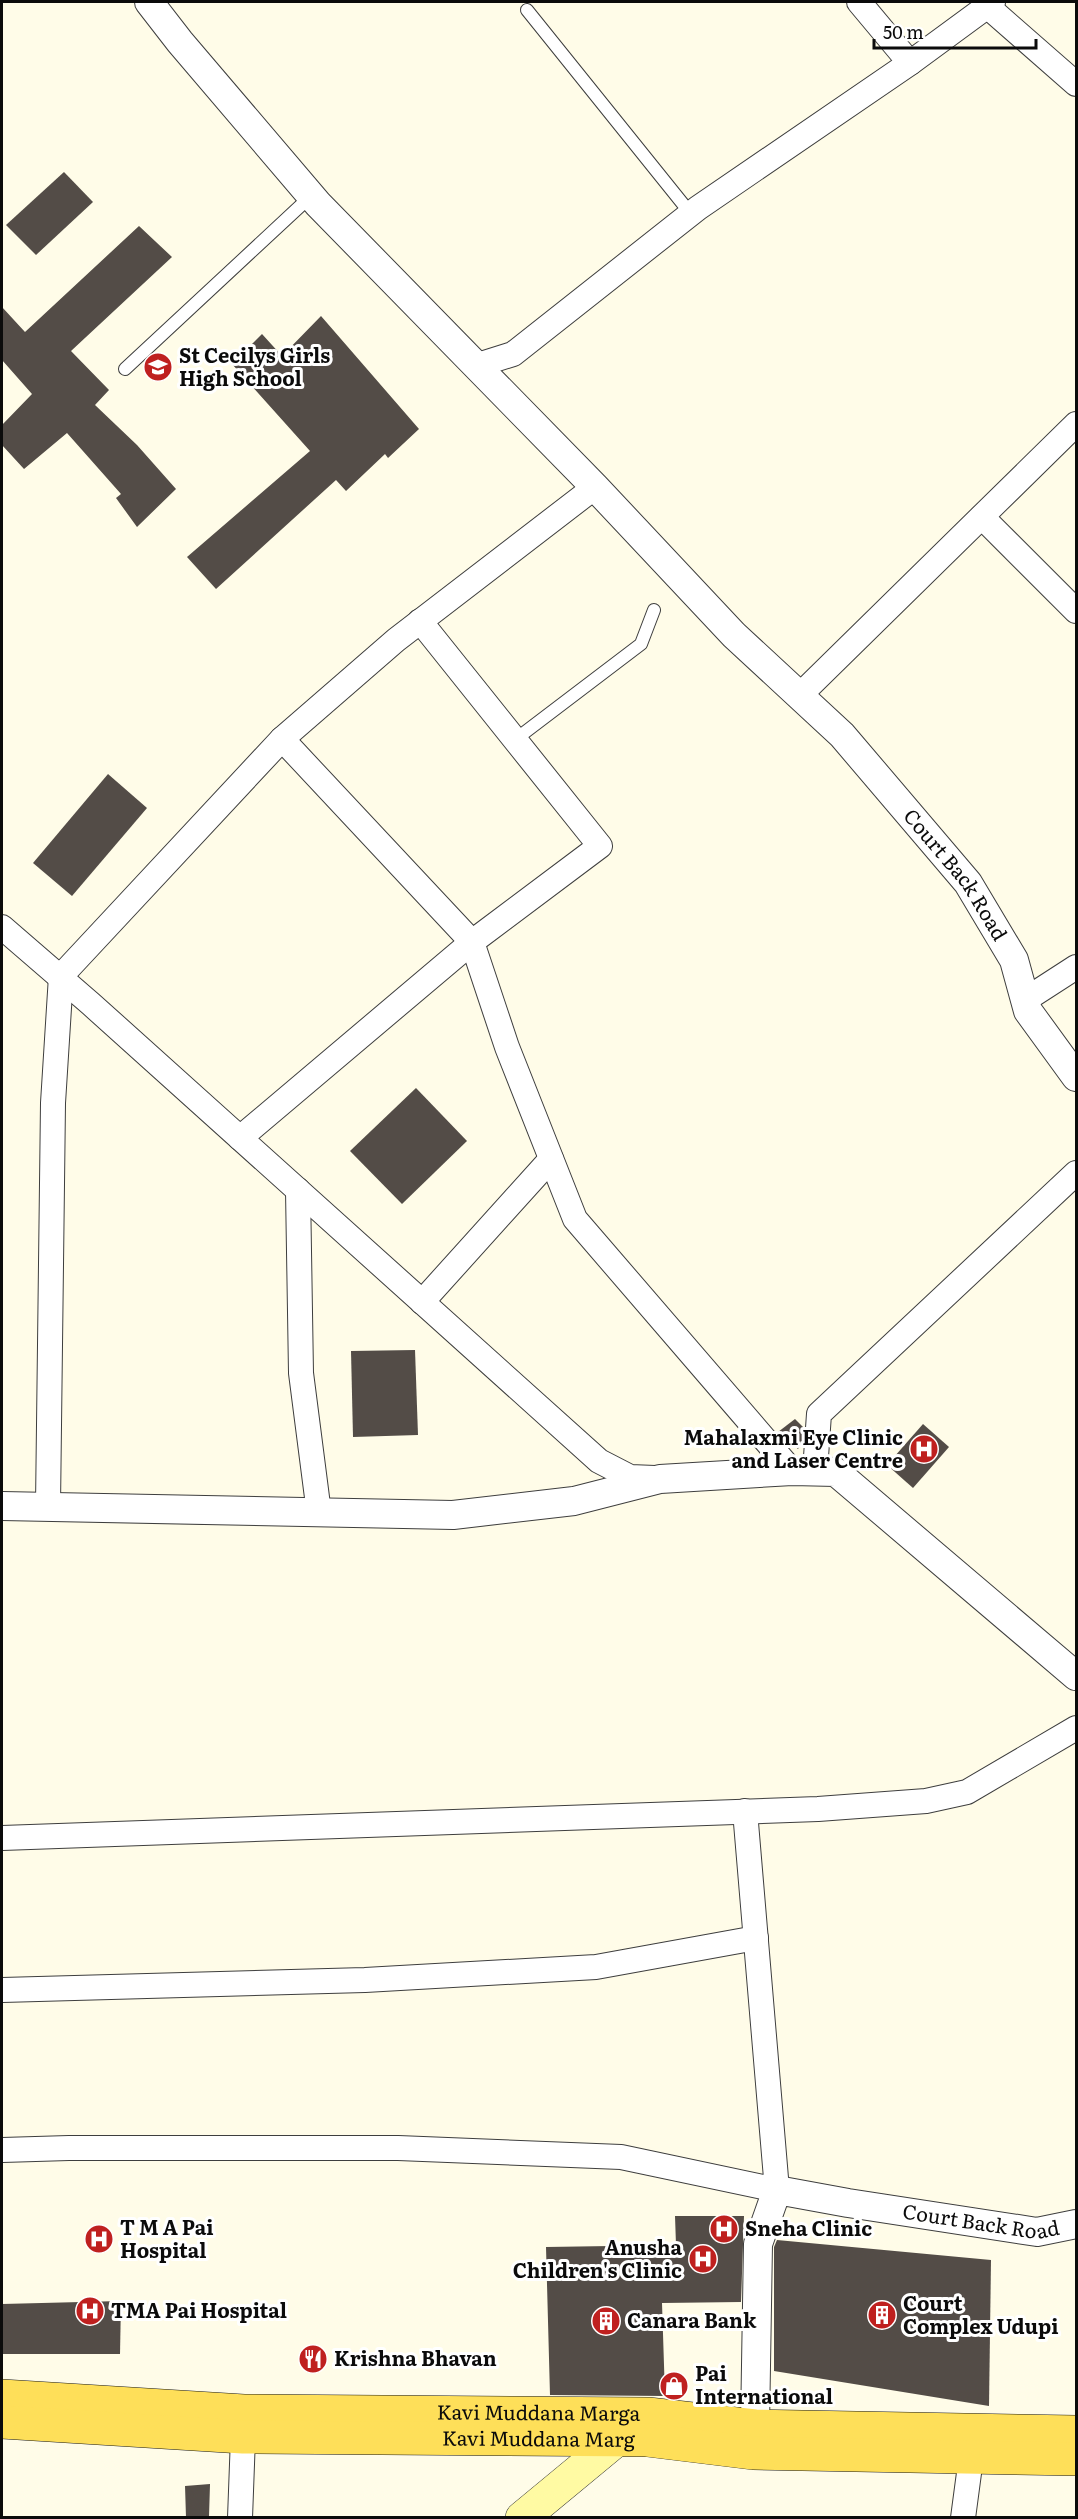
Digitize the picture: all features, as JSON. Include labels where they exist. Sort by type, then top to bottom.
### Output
[{"type":"main road","name":"Kavi Muddana Marga","points":[[2,2396],[244,2411],[648,2414],[755,2426],[1077,2432]]},
{"type":"main road","points":[[522,2517],[648,2414]]},
{"type":"main road","name":"Kavi Muddana Marg","points":[[2,2422],[243,2437],[647,2440],[753,2453],[1077,2459]]},
{"type":"street","name":"Court Back Road","points":[[148,2],[311,196],[595,487],[734,635],[842,735],[968,883],[1014,960],[1028,1011],[1077,1077]]},
{"type":"street","points":[[859,2],[910,63]]},
{"type":"street","points":[[475,366],[513,354],[691,214],[910,63],[990,4],[1077,84]]},
{"type":"street","points":[[799,696],[1077,424]]},
{"type":"street","points":[[48,1506],[53,1114],[61,976],[282,739],[420,621],[595,487]]},
{"type":"street","points":[[982,517],[1077,611]]},
{"type":"street","points":[[240,1138],[472,942],[600,846],[420,621]]},
{"type":"street","points":[[282,739],[472,942],[507,1047],[575,1220],[803,1471]]},
{"type":"street","points":[[2,927],[61,976],[598,1461],[630,1477],[660,1479],[803,1471],[836,1472],[1077,1676]]},
{"type":"street","points":[[1025,1000],[1077,967]]},
{"type":"street","points":[[422,1302],[551,1159]]},
{"type":"street","points":[[803,1471],[819,1414],[1077,1173]]},
{"type":"street","points":[[298,1190],[301,1372],[319,1513]]},
{"type":"street","points":[[2,1506],[453,1515],[574,1501],[660,1479]]},
{"type":"street","points":[[2,1838],[818,1809],[926,1801],[967,1792],[1077,1728]]},
{"type":"street","points":[[746,1811],[777,2190],[758,2244],[755,2426]]},
{"type":"street","points":[[2,1990],[365,1980],[596,1967],[756,1938]]},
{"type":"street","points":[[2,2150],[398,2148],[621,2157],[777,2190]]},
{"type":"street","name":"Court Back Road","points":[[777,2190],[1037,2232],[1077,2224]]},
{"type":"street","points":[[240,2517],[243,2437]]},
{"type":"street","points":[[963,2517],[971,2458]]},
{"type":"lane","points":[[527,10],[691,214]]},
{"type":"lane","points":[[125,369],[311,196]]},
{"type":"lane","points":[[516,740],[641,644],[654,610]]},
{"type":"building","points":[[64,172],[93,202],[36,255],[6,225]]},
{"type":"building","points":[[139,226],[172,257],[71,351],[109,390],[95,405],[137,445],[176,489],[137,527],[116,498],[121,494],[67,433],[24,469],[2,445],[2,425],[32,394],[2,360],[2,307],[25,332]]},
{"type":"building","points":[[321,316],[419,429],[388,458],[385,454],[346,491],[336,480],[216,589],[187,557],[310,451],[232,364],[262,334],[282,356]]},
{"type":"building","points":[[108,774],[147,808],[72,896],[33,863]]},
{"type":"building","points":[[416,1088],[467,1141],[402,1204],[350,1151]]},
{"type":"building","points":[[415,1350],[418,1435],[353,1437],[351,1351]]},
{"type":"building","points":[[795,1419],[804,1428],[803,1441],[798,1449],[778,1432]]},
{"type":"building","points":[[923,1424],[949,1447],[913,1488],[887,1465]]},
{"type":"building","name":"Canara Bank","points":[[675,2216],[744,2216],[741,2302],[662,2303],[665,2396],[550,2395],[546,2247],[676,2245]]},
{"type":"building","name":"Court Complex Udupi","points":[[777,2240],[991,2260],[989,2406],[774,2371],[774,2247]]},
{"type":"building","points":[[121,2301],[120,2354],[2,2354],[2,2304]]},
{"type":"building","points":[[210,2484],[209,2517],[186,2517],[185,2486]]},
{"type":"place","name":"St Cecilys Girls High School","points":[[158,367]]},
{"type":"place","name":"Mahalaxmi Eye Clinic and Laser Centre","points":[[924,1449]]},
{"type":"place","name":"Sneha Clinic","points":[[724,2229]]},
{"type":"place","name":"T M A Pai Hospital","points":[[99,2239]]},
{"type":"place","name":"Anusha Children's Clinic","points":[[703,2259]]},
{"type":"place","name":"TMA Pai Hospital","points":[[90,2311]]},
{"type":"place","name":"Court Complex Udupi","points":[[882,2315]]},
{"type":"place","name":"Canara Bank","points":[[606,2321]]},
{"type":"place","name":"Krishna Bhavan","points":[[313,2359]]},
{"type":"place","name":"Pai International","points":[[674,2386]]}]
